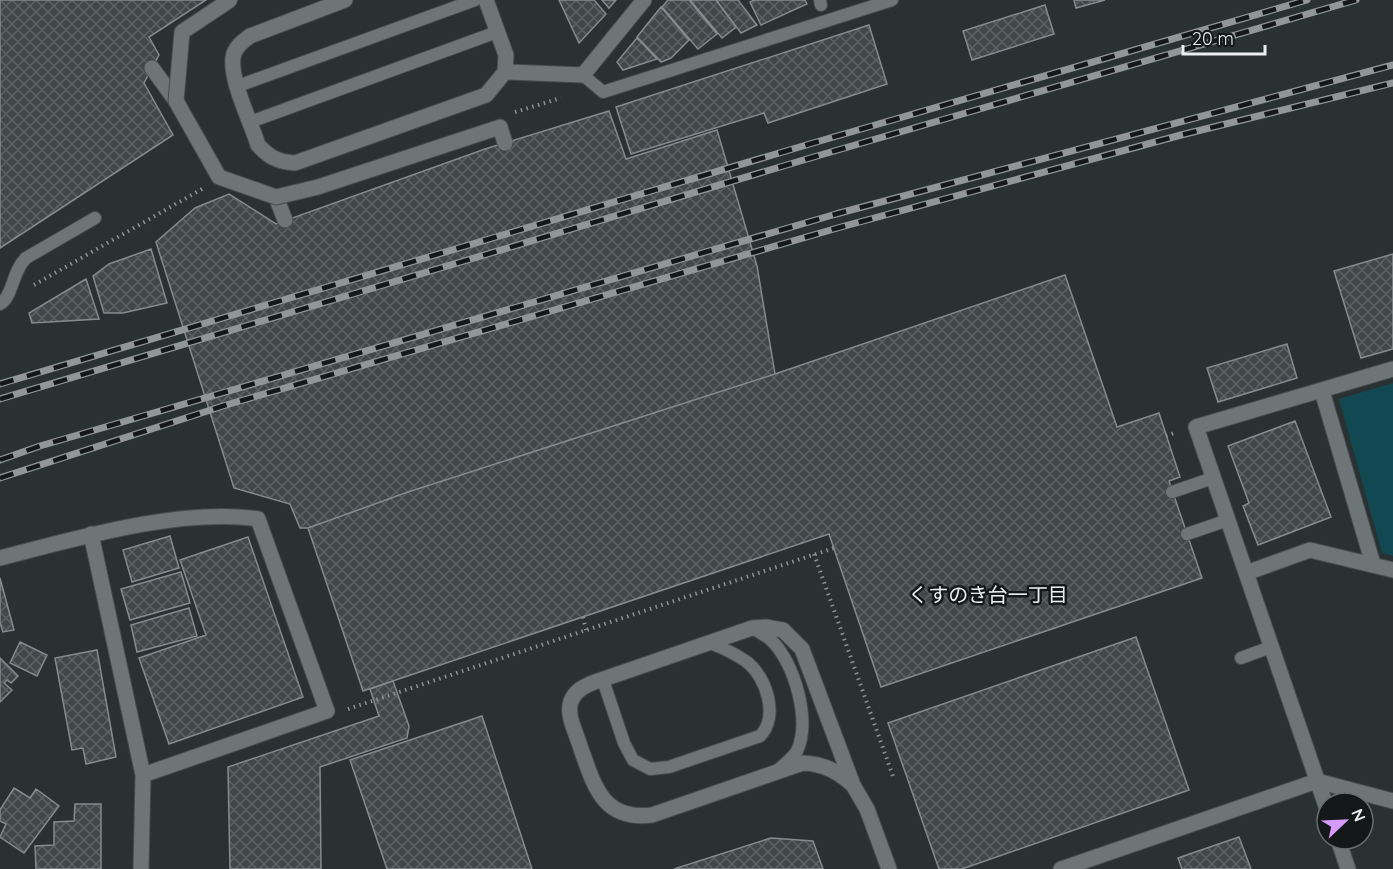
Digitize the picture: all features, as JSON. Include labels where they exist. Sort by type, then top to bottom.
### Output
[{"type":"street","points":[[176,101],[182,32],[231,0]]},
{"type":"street","points":[[345,0],[250,36],[240,43],[233,56],[233,70],[258,145],[267,155],[281,162],[294,163],[486,94],[505,72],[506,55],[486,0]]},
{"type":"street","points":[[505,72],[583,75],[644,0]]},
{"type":"street","points":[[152,68],[176,101],[219,177],[276,197],[318,188],[500,127],[505,143]]},
{"type":"street","points":[[276,197],[285,220]]},
{"type":"street","points":[[1321,791],[1196,427],[1393,369]]},
{"type":"street","points":[[1322,391],[1373,564]]},
{"type":"street","points":[[0,558],[91,534],[170,520],[244,516],[258,519],[327,711],[143,775]]},
{"type":"street","points":[[91,534],[143,775],[141,869]]},
{"type":"street","points":[[1246,573],[1310,550],[1393,570]]},
{"type":"street","points":[[853,785],[840,773],[822,764],[803,763],[652,815],[638,817],[624,814],[606,801],[595,788],[569,714],[571,700],[579,689],[753,628],[766,627],[783,630],[802,649],[853,785],[867,809],[889,869]]},
{"type":"street","points":[[1061,869],[1317,781],[1393,801]]},
{"type":"street","points":[[1342,851],[1348,869]]},
{"type":"lane","points":[[238,86],[475,0]]},
{"type":"lane","points":[[583,75],[603,92],[892,0]]},
{"type":"lane","points":[[250,122],[497,32]]},
{"type":"lane","points":[[0,304],[4,302],[11,287],[17,267],[95,218]]},
{"type":"lane","points":[[1172,492],[1213,478]]},
{"type":"lane","points":[[1187,534],[1228,520]]},
{"type":"lane","points":[[753,628],[772,641],[788,667],[801,703],[803,731],[796,753],[777,772]]},
{"type":"lane","points":[[603,680],[624,743],[633,760],[650,769],[669,767],[760,736],[768,728],[772,711],[760,679],[749,663],[710,643]]},
{"type":"lane","points":[[1241,658],[1271,647]]},
{"type":"path","points":[[504,116],[561,98]]},
{"type":"path","points":[[33,285],[204,188]]},
{"type":"path","points":[[327,711],[344,711],[834,548]]},
{"type":"path","points":[[814,554],[894,778]]},
{"type":"path","points":[[583,617],[586,630]]},
{"type":"shaded area","points":[[1393,383],[1393,556],[1382,553],[1339,399]]},
{"type":"building","points":[[0,0],[206,0],[149,37],[159,55],[144,83],[173,135],[0,248]]},
{"type":"building","points":[[559,0],[594,0],[606,14],[579,43]]},
{"type":"building","points":[[602,0],[616,0],[609,8]]},
{"type":"building","points":[[668,0],[689,0],[717,34],[698,49],[662,7]]},
{"type":"building","points":[[690,0],[716,0],[736,27],[722,38]]},
{"type":"building","points":[[716,0],[738,0],[757,25],[741,33]]},
{"type":"building","points":[[754,0],[805,0],[807,4],[761,25],[750,2]]},
{"type":"building","points":[[1074,0],[1105,0],[1076,8]]},
{"type":"building","points":[[1045,5],[1054,34],[972,60],[963,31]]},
{"type":"building","points":[[661,7],[689,40],[671,58],[661,62],[637,37]]},
{"type":"building","points":[[869,25],[887,84],[768,123],[764,113],[631,154],[616,107]]},
{"type":"building","points":[[637,38],[657,59],[623,70],[617,62]]},
{"type":"building","points":[[609,111],[626,159],[717,130],[757,266],[775,374],[408,492],[308,528],[300,528],[290,504],[234,488],[156,242],[195,208],[229,194],[276,224],[485,149]]},
{"type":"building","points":[[151,249],[167,303],[123,313],[104,313],[93,276],[109,264]]},
{"type":"building","points":[[1393,254],[1393,349],[1361,358],[1334,271]]},
{"type":"building","points":[[1065,275],[1117,427],[1159,413],[1180,477],[1169,481],[1202,578],[881,687],[829,534],[363,691],[308,528],[408,492],[775,374]]},
{"type":"building","points":[[86,279],[99,319],[32,323],[29,313]]},
{"type":"building","points":[[1287,344],[1297,378],[1218,402],[1207,368]]},
{"type":"building","points":[[1295,421],[1331,517],[1258,545],[1243,506],[1249,503],[1228,446]]},
{"type":"building","points":[[170,536],[179,568],[132,582],[123,550]]},
{"type":"building","points":[[248,537],[303,697],[169,744],[139,658],[206,635],[180,560]]},
{"type":"building","points":[[181,572],[190,603],[130,620],[121,589]]},
{"type":"building","points":[[0,578],[14,630],[3,632],[0,623]]},
{"type":"building","points":[[189,608],[197,636],[137,652],[131,625]]},
{"type":"building","points":[[1136,637],[1189,790],[962,869],[939,869],[888,723]]},
{"type":"building","points":[[20,642],[47,655],[37,676],[10,663]]},
{"type":"building","points":[[97,650],[116,757],[86,764],[83,748],[72,750],[55,658]]},
{"type":"building","points":[[0,658],[18,676],[11,683],[7,680],[4,683],[12,690],[0,702]]},
{"type":"building","points":[[393,681],[409,726],[407,738],[320,767],[321,869],[230,869],[228,767],[379,716],[370,689]]},
{"type":"building","points":[[482,716],[532,869],[387,869],[350,760]]},
{"type":"building","points":[[14,788],[30,798],[36,789],[59,806],[24,853],[0,837],[6,824],[0,821],[0,810]]},
{"type":"building","points":[[75,804],[101,804],[101,869],[36,869],[35,846],[54,845],[54,822],[74,821]]},
{"type":"building","points":[[1239,837],[1251,869],[1182,869],[1178,858]]},
{"type":"building","points":[[771,838],[813,841],[823,869],[674,869]]},
{"type":"railway","points":[[0,384],[813,143],[1307,0]]},
{"type":"railway","points":[[0,399],[817,156],[1356,0]]},
{"type":"railway","points":[[0,460],[40,446],[836,214],[1393,65]]},
{"type":"railway","points":[[0,478],[226,405],[841,227],[1181,135],[1393,83]]},
{"type":"district","name":"くすのき台一丁目","points":[[988,594]]}]
